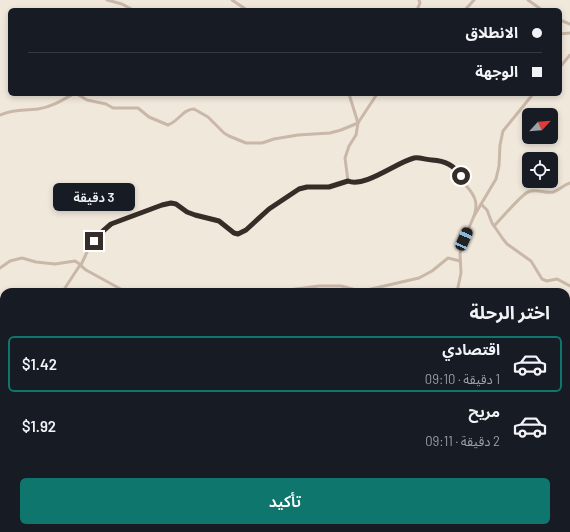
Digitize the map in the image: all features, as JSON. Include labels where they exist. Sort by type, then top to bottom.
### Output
[{"type":"street","points":[[107,0],[119,3],[129,8]]},
{"type":"street","points":[[232,0],[244,8]]},
{"type":"street","points":[[467,8],[474,0]]},
{"type":"street","points":[[528,0],[539,8]]},
{"type":"street","points":[[562,65],[570,55]]},
{"type":"street","points":[[0,115],[14,110],[38,109],[53,105],[69,96]]},
{"type":"street","points":[[80,96],[87,100],[101,102],[113,108],[138,108],[149,117],[168,125],[175,122],[186,111],[194,109],[208,117],[224,133],[251,144],[262,143],[298,134],[336,132],[358,123]]},
{"type":"street","points":[[350,96],[358,123]]},
{"type":"street","points":[[348,181],[345,158],[349,146],[356,135],[358,123],[376,96]]},
{"type":"street","points":[[474,216],[494,184],[498,172],[500,145],[503,131],[531,96]]},
{"type":"street","points":[[65,288],[82,264],[94,241],[111,224],[162,205],[176,204],[187,212],[219,221],[234,233],[238,234],[246,230],[269,209],[299,189],[307,187],[329,187],[348,181],[354,183],[374,177],[400,163],[416,158],[442,161],[450,164],[457,170],[466,186],[474,195],[477,210],[461,246],[461,273],[457,288]]},
{"type":"street","points":[[494,226],[528,192],[537,190],[554,192],[570,183]]},
{"type":"street","points":[[481,204],[487,210],[491,221],[507,244],[533,263],[542,279],[547,281],[557,278],[570,286]]},
{"type":"street","points":[[0,268],[10,261],[22,258],[36,262],[55,264],[75,261],[86,270],[119,288]]},
{"type":"street","points":[[376,288],[419,278],[432,271],[448,258],[460,262]]},
{"type":"street","points":[[304,288],[319,286],[341,286],[347,288]]},
{"type":"route","points":[[94,241],[111,224],[171,203],[176,204],[187,212],[195,215],[212,218],[219,221],[234,233],[238,234],[246,230],[269,209],[288,195],[302,188],[326,188],[348,181],[354,183],[358,182],[377,176],[400,163],[416,158],[439,160],[444,162],[457,170],[461,176]]}]
